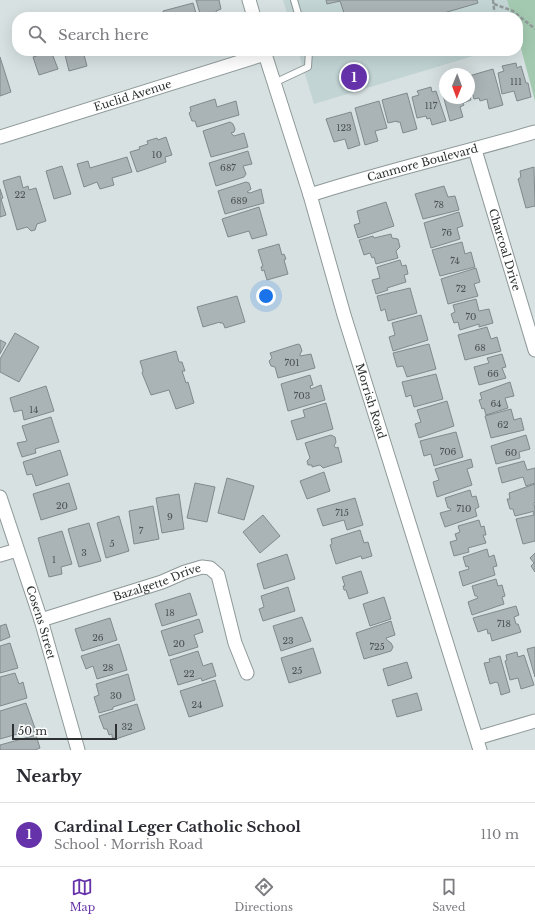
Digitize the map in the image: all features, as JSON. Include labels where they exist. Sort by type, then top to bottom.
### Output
[{"type":"street","points":[[249,0],[253,12]]},
{"type":"street","name":"Euclid Avenue","points":[[0,137],[252,56]]},
{"type":"street","name":"Morrish Road","points":[[265,56],[310,195],[344,315],[478,744]]},
{"type":"street","name":"Canmore Boulevard","points":[[310,195],[535,132]]},
{"type":"street","name":"Charcoal Drive","points":[[475,150],[535,350]]},
{"type":"street","name":"Cosens Street","points":[[0,497],[41,620],[78,750]]},
{"type":"street","points":[[0,555],[17,550]]},
{"type":"street","name":"Bazalgette Drive","points":[[41,620],[162,582],[185,572],[202,567],[210,568],[218,575],[235,643],[247,673]]},
{"type":"street","points":[[478,744],[535,721]]},
{"type":"lane","points":[[294,0],[298,12]]},
{"type":"lane","points":[[274,83],[308,67],[309,56]]},
{"type":"path","points":[[493,0],[495,12]]},
{"type":"path","points":[[494,4],[514,12]]},
{"type":"path","points":[[523,19],[535,29]]},
{"type":"shaded area","points":[[283,0],[507,0],[511,12],[287,12]]},
{"type":"shaded area","points":[[300,56],[473,56],[314,104]]},
{"type":"green space","points":[[507,0],[535,0],[535,101],[523,56],[523,12],[511,12]]},
{"type":"building","points":[[196,0],[219,0],[221,9],[216,12],[200,12]]},
{"type":"building","points":[[326,0],[477,0],[478,3],[447,12],[344,12],[340,1],[327,4]]},
{"type":"building","points":[[193,3],[196,12],[163,12]]},
{"type":"building","points":[[53,56],[58,69],[39,75],[33,57]]},
{"type":"building","points":[[65,56],[84,56],[87,66],[69,71]]},
{"type":"building","points":[[0,57],[11,92],[0,96]]},
{"type":"building","points":[[516,63],[517,68],[521,66],[526,83],[528,83],[531,97],[517,101],[514,91],[502,94],[498,73],[504,71],[502,66]]},
{"type":"building","points":[[493,69],[503,105],[489,109],[487,99],[480,101],[479,98],[475,99],[475,74]]},
{"type":"building","points":[[431,87],[432,92],[436,91],[439,104],[440,104],[446,121],[432,125],[430,118],[427,119],[426,116],[417,118],[412,97],[419,95],[417,91]]},
{"type":"building","points":[[407,93],[417,129],[403,133],[400,122],[397,121],[388,123],[382,100]]},
{"type":"building","points":[[215,99],[217,107],[236,101],[239,115],[197,127],[195,121],[192,121],[189,113],[191,111],[190,107]]},
{"type":"building","points":[[379,101],[387,128],[375,131],[378,141],[365,145],[355,108]]},
{"type":"building","points":[[445,104],[464,104],[460,107],[463,117],[450,121]]},
{"type":"building","points":[[351,112],[360,145],[348,149],[345,139],[334,142],[326,119]]},
{"type":"building","points":[[230,122],[233,124],[235,129],[234,132],[231,133],[234,136],[244,133],[248,147],[211,157],[203,131]]},
{"type":"building","points":[[166,137],[172,155],[165,157],[166,162],[137,172],[130,152],[140,149],[139,147],[148,144],[147,141],[157,138],[158,140]]},
{"type":"building","points":[[248,151],[252,164],[243,166],[246,174],[244,177],[216,186],[209,163]]},
{"type":"building","points":[[127,157],[132,172],[112,178],[114,185],[100,189],[97,182],[84,187],[77,164],[88,161],[90,168]]},
{"type":"building","points":[[62,166],[71,194],[54,199],[46,171]]},
{"type":"building","points":[[534,167],[535,206],[526,208],[518,179],[521,177],[520,171]]},
{"type":"building","points":[[20,176],[23,188],[28,186],[29,190],[36,188],[46,221],[37,224],[35,230],[31,231],[27,227],[17,230],[3,181]]},
{"type":"building","points":[[246,182],[249,183],[251,189],[247,192],[250,193],[261,189],[264,203],[225,214],[218,191]]},
{"type":"building","points":[[444,186],[448,197],[455,196],[459,210],[423,219],[415,194]]},
{"type":"building","points":[[0,189],[3,198],[1,199],[6,215],[0,217]]},
{"type":"building","points":[[386,202],[394,226],[358,238],[354,225],[360,223],[357,211]]},
{"type":"building","points":[[259,207],[267,235],[252,239],[249,231],[228,237],[222,219]]},
{"type":"building","points":[[459,212],[463,226],[457,228],[460,239],[431,248],[424,223]]},
{"type":"building","points":[[391,234],[392,238],[398,239],[400,247],[396,251],[398,258],[376,264],[374,257],[372,258],[370,253],[364,255],[359,240],[373,236],[374,238]]},
{"type":"building","points":[[462,242],[465,254],[471,252],[475,267],[440,276],[432,250]]},
{"type":"building","points":[[279,244],[282,255],[284,254],[286,259],[284,260],[288,274],[267,280],[264,270],[262,271],[261,267],[263,266],[258,250]]},
{"type":"building","points":[[400,260],[402,266],[406,265],[408,274],[404,275],[406,282],[387,288],[388,290],[376,294],[372,280],[380,278],[377,267]]},
{"type":"building","points":[[476,268],[480,282],[474,284],[478,296],[448,304],[441,279]]},
{"type":"building","points":[[410,288],[417,313],[388,321],[385,309],[381,311],[377,296]]},
{"type":"building","points":[[237,296],[245,322],[225,328],[223,323],[220,322],[203,327],[197,307]]},
{"type":"building","points":[[476,299],[479,311],[489,309],[493,323],[479,327],[479,324],[460,330],[458,322],[454,323],[451,314],[455,312],[453,305]]},
{"type":"building","points":[[421,315],[428,340],[393,351],[389,337],[395,335],[392,323]]},
{"type":"building","points":[[487,327],[491,339],[497,337],[501,351],[465,360],[458,335]]},
{"type":"building","points":[[15,333],[39,347],[19,382],[0,372],[0,359]]},
{"type":"building","points":[[0,340],[6,343],[0,354]]},
{"type":"building","points":[[298,344],[300,345],[302,351],[300,356],[311,354],[315,368],[278,378],[275,367],[271,366],[269,361],[272,358],[270,353]]},
{"type":"building","points":[[429,344],[436,369],[407,377],[403,366],[397,367],[393,353]]},
{"type":"building","points":[[176,351],[179,362],[182,362],[185,371],[182,371],[186,383],[188,382],[194,403],[176,409],[169,390],[151,395],[142,373],[143,371],[140,361]]},
{"type":"building","points":[[502,354],[506,367],[502,368],[506,378],[479,385],[474,367],[489,363],[487,358]]},
{"type":"building","points":[[436,374],[443,399],[414,407],[411,395],[406,397],[402,382]]},
{"type":"building","points":[[310,375],[313,385],[310,386],[311,389],[321,385],[325,400],[288,411],[281,384]]},
{"type":"building","points":[[510,382],[514,396],[505,398],[508,408],[486,415],[479,400],[482,399],[480,393]]},
{"type":"building","points":[[46,386],[54,411],[24,420],[22,410],[14,412],[10,398]]},
{"type":"building","points":[[447,401],[454,426],[419,438],[415,424],[421,422],[417,410]]},
{"type":"building","points":[[326,403],[333,429],[297,440],[291,421],[305,417],[303,410]]},
{"type":"building","points":[[511,409],[514,420],[521,418],[524,430],[491,438],[485,416]]},
{"type":"building","points":[[51,417],[59,442],[35,449],[36,453],[22,457],[17,443],[27,441],[22,426]]},
{"type":"building","points":[[456,432],[463,457],[434,466],[431,454],[424,456],[420,441]]},
{"type":"building","points":[[331,435],[335,437],[336,442],[334,446],[336,448],[338,447],[342,462],[323,468],[320,465],[312,467],[312,465],[308,465],[307,461],[310,458],[305,443]]},
{"type":"building","points":[[526,435],[530,449],[519,452],[520,458],[496,464],[491,446]]},
{"type":"building","points":[[60,450],[68,475],[36,486],[32,474],[27,475],[23,462]]},
{"type":"building","points":[[471,459],[473,467],[467,469],[472,485],[437,497],[433,482],[439,480],[435,469]]},
{"type":"building","points":[[524,461],[527,470],[535,468],[535,483],[526,486],[523,477],[502,483],[498,468]]},
{"type":"building","points":[[324,472],[330,491],[307,499],[300,481]]},
{"type":"building","points":[[227,478],[254,486],[244,520],[218,513]]},
{"type":"building","points":[[69,483],[77,509],[41,520],[33,494]]},
{"type":"building","points":[[195,483],[215,487],[207,522],[187,518]]},
{"type":"building","points":[[535,484],[535,511],[515,516],[513,509],[510,509],[507,499],[510,499],[509,493]]},
{"type":"building","points":[[470,490],[472,497],[476,496],[479,507],[475,509],[477,516],[445,527],[440,513],[451,510],[448,508],[445,498]]},
{"type":"building","points":[[179,494],[184,529],[162,533],[156,498]]},
{"type":"building","points":[[355,498],[363,525],[347,530],[344,520],[323,526],[317,509]]},
{"type":"building","points":[[153,506],[159,539],[134,544],[129,511]]},
{"type":"building","points":[[535,512],[535,541],[523,544],[516,519],[534,515],[533,513]]},
{"type":"building","points":[[263,515],[280,536],[260,553],[243,532]]},
{"type":"building","points":[[119,516],[129,551],[106,558],[97,523]]},
{"type":"building","points":[[479,520],[481,527],[484,526],[486,535],[483,535],[486,543],[468,548],[469,552],[454,556],[450,542],[457,540],[455,534],[460,532],[458,526]]},
{"type":"building","points":[[89,523],[101,561],[79,567],[68,529]]},
{"type":"building","points":[[360,530],[364,543],[368,542],[372,556],[362,559],[361,556],[336,564],[330,545],[332,544],[331,539]]},
{"type":"building","points":[[62,531],[72,564],[61,567],[62,574],[49,577],[38,538]]},
{"type":"building","points":[[487,549],[489,557],[494,555],[497,566],[493,567],[495,575],[463,586],[459,572],[469,569],[468,566],[466,567],[463,557]]},
{"type":"building","points":[[535,553],[535,572],[531,566],[534,563],[530,558]]},
{"type":"building","points":[[287,554],[295,579],[264,589],[257,564]]},
{"type":"building","points":[[361,571],[368,593],[349,599],[346,590],[344,590],[343,586],[345,586],[342,577]]},
{"type":"building","points":[[496,579],[498,586],[502,585],[505,596],[502,597],[504,604],[472,615],[468,602],[478,598],[475,596],[472,586]]},
{"type":"building","points":[[288,587],[295,611],[263,621],[259,609],[264,607],[261,596]]},
{"type":"building","points":[[190,593],[197,615],[162,626],[155,604]]},
{"type":"building","points":[[384,597],[391,619],[370,626],[363,604]]},
{"type":"building","points":[[516,606],[519,615],[514,617],[521,632],[492,641],[490,633],[488,634],[487,629],[478,632],[473,618]]},
{"type":"building","points":[[302,617],[311,641],[281,651],[273,626]]},
{"type":"building","points":[[110,618],[117,640],[82,651],[75,629]]},
{"type":"building","points":[[199,619],[203,632],[194,635],[198,647],[169,656],[161,631]]},
{"type":"building","points":[[391,621],[395,635],[386,638],[393,647],[391,651],[364,659],[356,633]]},
{"type":"building","points":[[6,624],[10,637],[0,641],[0,626]]},
{"type":"building","points":[[10,643],[18,668],[0,673],[0,646]]},
{"type":"building","points":[[119,644],[127,670],[97,679],[93,666],[86,669],[81,656]]},
{"type":"building","points":[[535,647],[535,677],[527,649]]},
{"type":"building","points":[[313,648],[321,673],[289,683],[281,658]]},
{"type":"building","points":[[198,651],[203,666],[212,663],[216,676],[202,681],[201,678],[178,685],[170,660]]},
{"type":"building","points":[[517,652],[518,657],[524,655],[534,685],[521,689],[518,678],[510,680],[505,661],[507,660],[506,655]]},
{"type":"building","points":[[500,656],[510,692],[501,695],[498,683],[496,682],[490,684],[484,663],[490,662],[489,659]]},
{"type":"building","points":[[407,662],[412,678],[388,686],[383,669]]},
{"type":"building","points":[[15,673],[19,684],[23,682],[27,698],[0,706],[0,677]]},
{"type":"building","points":[[128,674],[135,700],[99,713],[94,697],[99,695],[96,684]]},
{"type":"building","points":[[215,680],[223,706],[189,717],[180,691]]},
{"type":"building","points":[[417,693],[422,710],[397,717],[392,700]]},
{"type":"building","points":[[26,703],[36,731],[21,735],[21,733],[0,739],[0,711]]},
{"type":"building","points":[[137,704],[145,729],[116,739],[112,737],[112,734],[109,735],[107,729],[104,729],[99,716]]},
{"type":"building","points":[[36,735],[40,748],[35,750],[0,750],[0,745]]},
{"type":"place","name":"Cardinal Leger Catholic School","points":[[354,77]]}]
